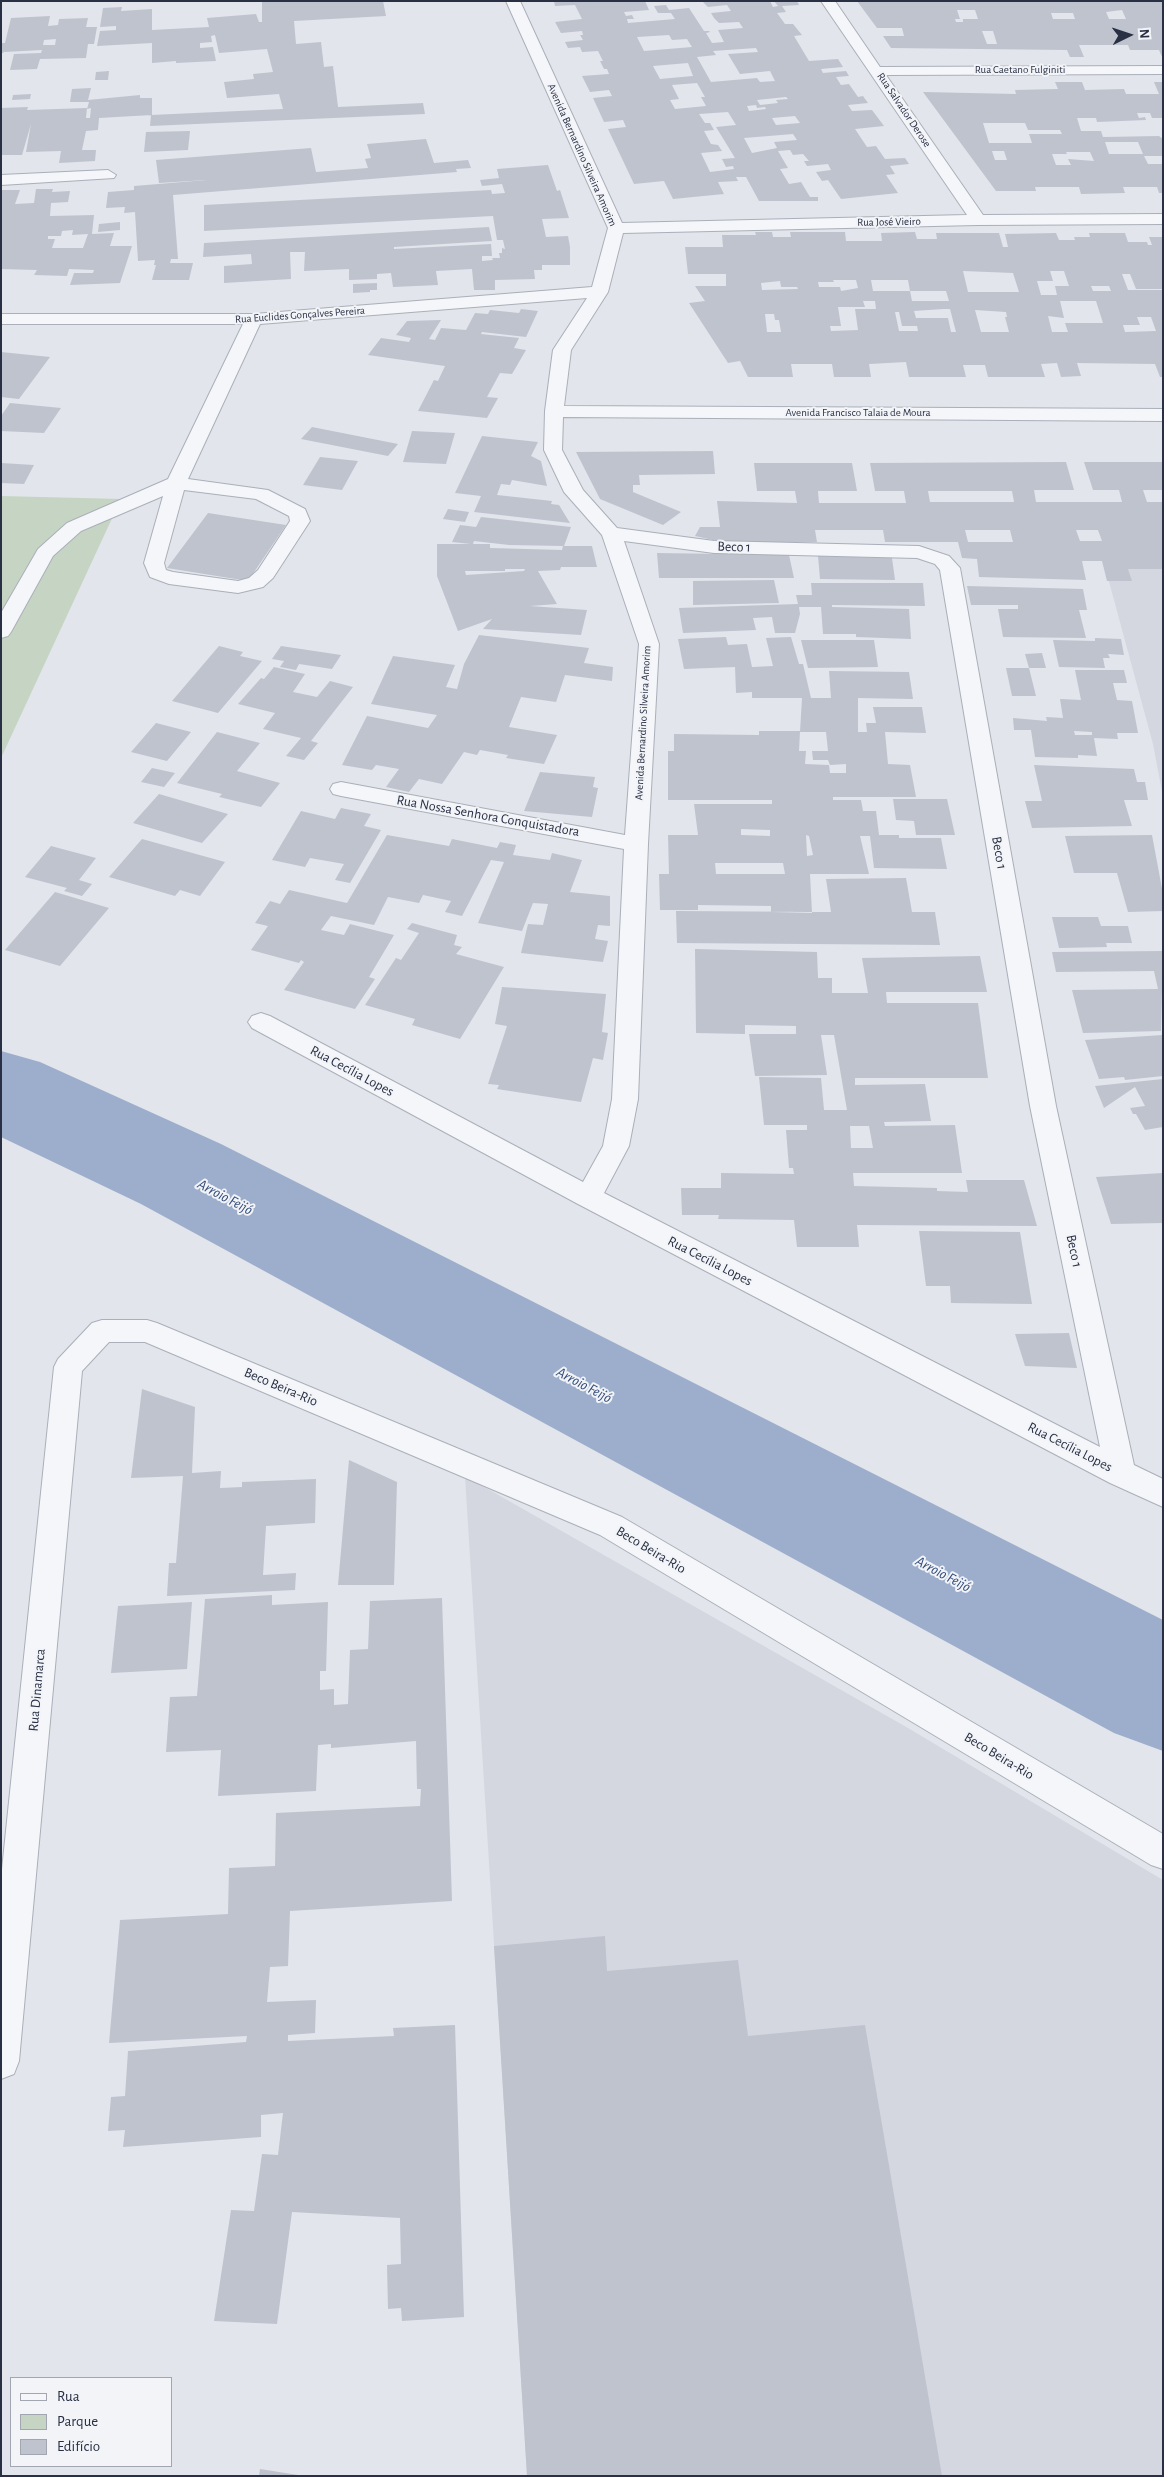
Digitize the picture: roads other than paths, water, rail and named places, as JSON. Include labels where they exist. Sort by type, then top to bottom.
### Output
[{"type":"street","name":"Avenida Bernardino Silveira Amorim","points":[[513,1],[616,228],[599,292],[562,350],[554,411],[553,450],[574,492],[612,533],[649,644],[636,844],[625,1099],[616,1146],[588,1198]]},
{"type":"street","name":"Rua Salvador Derose","points":[[828,1],[978,220]]},
{"type":"street","name":"Rua Caetano Fulginiti","points":[[877,71],[1163,70]]},
{"type":"street","points":[[1,180],[108,174]]},
{"type":"street","name":"Rua José Vieiro","points":[[616,228],[978,220],[1163,219]]},
{"type":"street","name":"Rua Euclides Gonçalves Pereira","points":[[1,318],[254,319],[599,292]]},
{"type":"street","points":[[1,632],[45,553],[74,527],[176,483],[261,494],[298,514],[300,521],[266,574],[256,583],[238,587],[169,578],[156,573],[154,563],[176,483],[254,319]]},
{"type":"street","name":"Avenida Francisco Talaia de Moura","points":[[554,411],[1163,414]]},
{"type":"street","name":"Beco 1","points":[[612,533],[714,546],[919,552],[942,560],[950,568],[1043,1106],[1121,1474]]},
{"type":"street","name":"Rua Nossa Senhora Conquistadora","points":[[341,789],[636,844]]},
{"type":"street","name":"Rua Cecília Lopes","points":[[261,1022],[588,1198],[1163,1494]]},
{"type":"street","name":"Beco Beira-Rio","points":[[102,1331],[147,1331],[611,1526],[1163,1853]]},
{"type":"street","name":"Rua Dinamarca","points":[[1,2062],[68,1367],[102,1331]]},
{"type":"waterway","name":"Arroio Feijó","points":[[1,1090],[181,1174],[1163,1689]]}]
